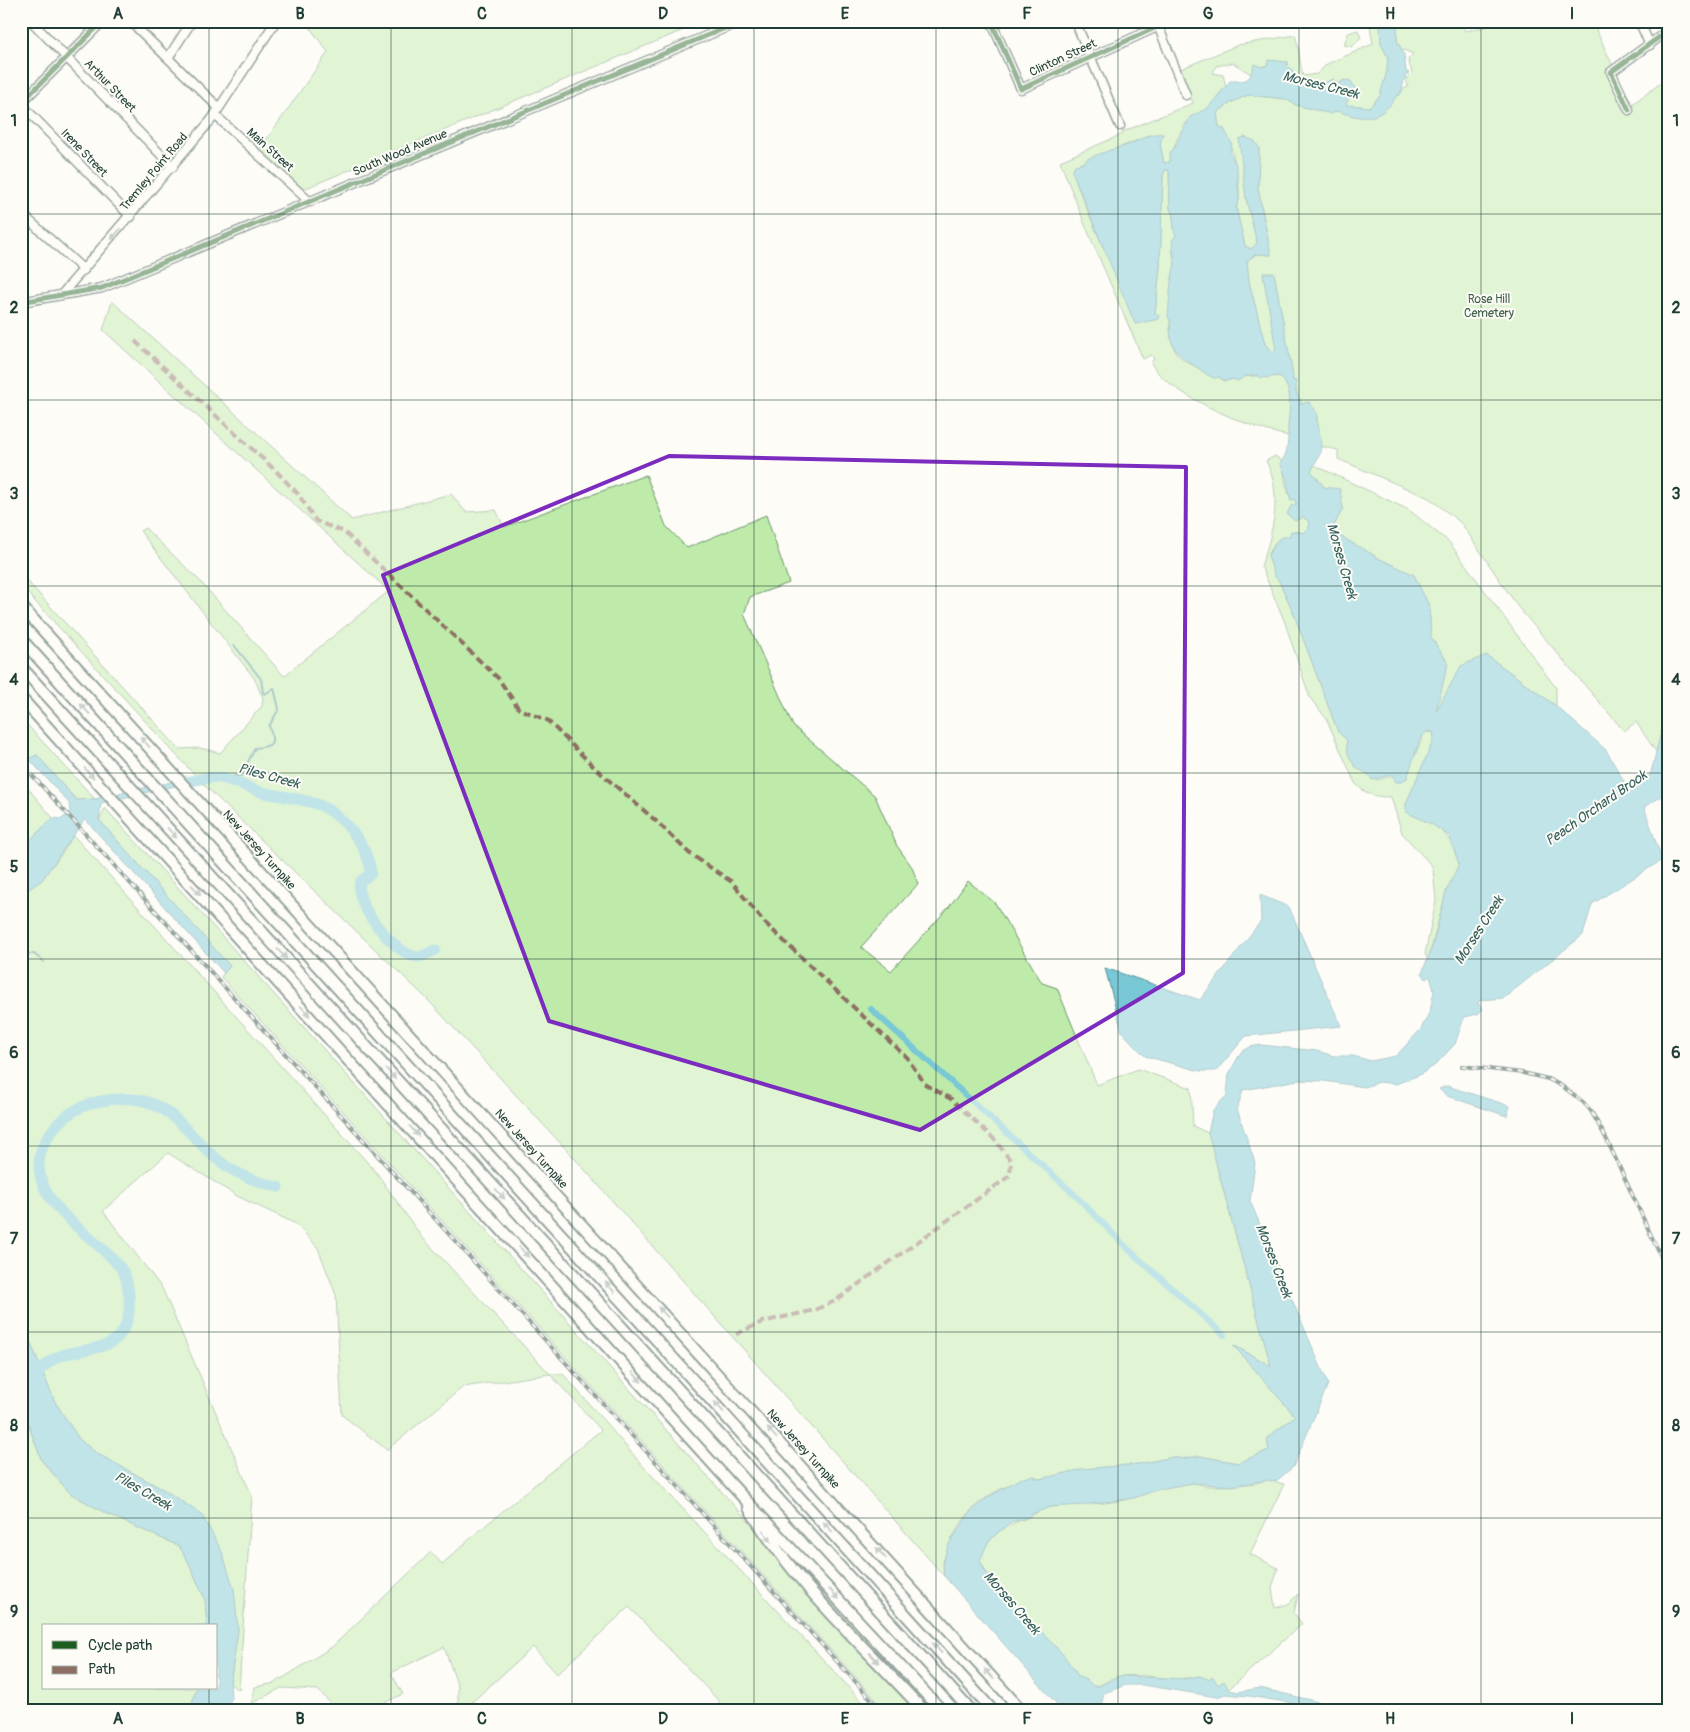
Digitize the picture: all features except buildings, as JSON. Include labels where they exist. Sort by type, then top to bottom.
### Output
[{"type":"highway","name":"New Jersey Turnpike","points":[[21,606],[1022,1711]]},
{"type":"highway","points":[[21,638],[993,1711]]},
{"type":"highway","points":[[21,667],[971,1711]]},
{"type":"highway","points":[[21,698],[741,1495],[942,1711]]},
{"type":"highway","points":[[741,1495],[761,1528],[798,1575],[924,1711]]},
{"type":"street","name":"Arthur Street","points":[[31,21],[173,167]]},
{"type":"street","points":[[21,103],[103,21]]},
{"type":"street","name":"Main Street","points":[[130,21],[168,58],[217,112],[310,202]]},
{"type":"street","points":[[168,58],[192,21]]},
{"type":"street","name":"Tremley Point Road","points":[[62,294],[131,217],[217,112],[276,21]]},
{"type":"street","name":"South Wood Avenue","points":[[62,294],[102,288],[742,21]]},
{"type":"street","name":"Clinton Street","points":[[991,21],[1021,89],[1158,24],[1170,21]]},
{"type":"street","points":[[1075,21],[1120,126]]},
{"type":"street","points":[[1639,21],[1650,45]]},
{"type":"street","points":[[1158,24],[1186,95]]},
{"type":"street","points":[[1629,110],[1611,72],[1669,30]]},
{"type":"street","name":"Irene Street","points":[[21,103],[131,217]]},
{"type":"street","points":[[21,213],[84,270]]},
{"type":"street","points":[[21,302],[62,294]]},
{"type":"highlighted area","points":[[669,456],[1186,467],[1183,973],[920,1130],[549,1021],[383,575]]},
{"type":"green space","points":[[305,21],[705,21],[299,191],[257,153],[328,52]]},
{"type":"green space","points":[[1369,21],[1380,21],[1381,44],[1388,57],[1387,71],[1380,96],[1370,107],[1345,105],[1354,94],[1345,80],[1337,84],[1333,79],[1322,84],[1299,83],[1296,75],[1287,67],[1288,62],[1268,61],[1267,65],[1253,70],[1251,74],[1233,63],[1216,66],[1213,73],[1223,75],[1226,86],[1208,108],[1184,125],[1175,144],[1171,162],[1164,163],[1160,144],[1150,135],[1079,164],[1076,183],[1103,247],[1139,322],[1159,319],[1159,316],[1155,314],[1160,267],[1163,176],[1165,170],[1169,170],[1170,209],[1173,215],[1176,235],[1173,249],[1175,265],[1170,312],[1171,337],[1174,348],[1178,355],[1189,363],[1225,381],[1249,376],[1280,376],[1285,383],[1290,397],[1290,436],[1275,433],[1235,419],[1192,398],[1159,374],[1151,362],[1154,359],[1151,355],[1143,359],[1085,225],[1060,161],[1123,134],[1122,132],[1193,103],[1178,70],[1238,45],[1295,35],[1303,76],[1317,74],[1327,64],[1373,44]]},
{"type":"green space","name":"Rose Hill Cemetery","points":[[1397,21],[1460,21],[1465,31],[1512,21],[1592,21],[1631,105],[1669,77],[1669,702],[1656,752],[1636,722],[1624,731],[1518,607],[1461,523],[1429,498],[1338,459],[1338,450],[1319,446],[1317,415],[1309,402],[1302,404],[1297,393],[1296,382],[1293,380],[1274,273],[1263,274],[1277,350],[1271,351],[1265,344],[1249,282],[1247,261],[1256,254],[1271,255],[1258,189],[1259,148],[1255,142],[1244,137],[1246,198],[1257,243],[1251,249],[1245,246],[1238,217],[1239,184],[1233,154],[1224,129],[1219,127],[1217,113],[1230,103],[1248,95],[1286,99],[1296,105],[1331,113],[1337,111],[1361,117],[1375,117],[1397,95],[1400,95],[1403,89],[1408,87],[1406,79],[1412,73],[1408,59],[1413,54],[1401,49],[1397,40]]},
{"type":"green space","points":[[1358,30],[1361,37],[1352,47],[1344,45],[1348,33]]},
{"type":"green space","points":[[112,301],[352,520],[451,494],[466,512],[496,510],[504,527],[646,475],[666,526],[687,548],[766,515],[789,583],[750,597],[744,614],[793,726],[875,796],[897,846],[912,867],[918,884],[861,947],[891,971],[949,907],[968,881],[995,903],[1042,983],[1057,988],[1097,1085],[1138,1069],[1191,1088],[1193,1126],[1208,1133],[1271,1366],[1235,1346],[1295,1416],[1267,1438],[1269,1450],[1239,1463],[1199,1456],[1181,1459],[1173,1457],[1139,1464],[1083,1469],[1041,1479],[1034,1476],[1019,1481],[984,1499],[965,1518],[948,1547],[943,1567],[944,1576],[577,1161],[427,999],[202,783],[21,586],[21,574],[179,749],[200,748],[220,753],[262,706],[263,698],[254,678],[140,531],[145,528],[198,579],[284,676],[389,591],[103,330]]},
{"type":"green space","points":[[1275,456],[1282,461],[1291,500],[1294,499],[1303,517],[1310,522],[1309,528],[1304,533],[1297,531],[1290,537],[1277,540],[1268,555],[1275,577],[1279,581],[1292,609],[1338,732],[1347,740],[1356,767],[1378,780],[1394,775],[1415,756],[1424,733],[1433,732],[1434,737],[1431,746],[1406,804],[1410,814],[1429,822],[1442,831],[1452,845],[1459,864],[1446,892],[1428,960],[1425,954],[1436,901],[1431,865],[1402,833],[1391,797],[1371,794],[1355,783],[1326,718],[1310,698],[1284,620],[1261,566],[1272,527],[1275,500],[1271,474],[1266,461]]},
{"type":"green space","points":[[1314,465],[1409,510],[1449,542],[1556,688],[1556,706],[1486,655],[1435,713],[1448,663],[1431,637],[1429,606],[1414,575],[1380,559],[1331,531],[1343,508],[1311,471]]},
{"type":"green space","points":[[21,718],[95,799],[76,800],[37,755],[29,759],[21,751]]},
{"type":"green space","points":[[21,780],[53,818],[21,849]]},
{"type":"green space","points":[[105,808],[919,1711],[886,1711],[221,977],[229,966],[99,820]]},
{"type":"green space","points":[[73,835],[376,1172],[421,1236],[550,1374],[463,1387],[387,1450],[342,1415],[336,1295],[318,1248],[296,1224],[237,1196],[168,1153],[103,1211],[162,1288],[252,1496],[239,1690],[230,1684],[238,1630],[202,1515],[166,1491],[96,1453],[79,1439],[55,1402],[30,1342],[21,1332],[21,895],[51,868]]},
{"type":"green space","points":[[550,1374],[563,1374],[644,1467],[871,1711],[711,1711],[720,1702],[629,1607],[557,1674],[533,1647],[462,1711],[458,1711],[458,1687],[444,1647],[391,1673],[403,1694],[367,1711],[338,1711],[318,1690],[281,1688],[251,1704],[255,1687],[275,1683],[332,1647],[431,1552],[442,1564],[480,1530],[601,1430]]},
{"type":"green space","points":[[21,1405],[42,1461],[70,1493],[105,1513],[179,1546],[205,1599],[207,1624],[42,1624],[42,1690],[196,1690],[189,1711],[21,1711]]},
{"type":"green space","points":[[1268,1480],[1284,1484],[1250,1554],[1278,1568],[1272,1588],[1275,1608],[1288,1604],[1298,1594],[1294,1613],[1302,1624],[1229,1689],[1199,1676],[1180,1679],[1131,1675],[1114,1678],[1100,1685],[1093,1686],[1087,1680],[1079,1677],[1064,1656],[996,1582],[991,1580],[980,1561],[986,1546],[996,1534],[1009,1525],[1047,1508],[1114,1502],[1186,1483],[1223,1486]]},
{"type":"water","points":[[1380,21],[1397,21],[1397,40],[1404,55],[1406,71],[1409,73],[1406,75],[1400,95],[1397,95],[1391,104],[1379,114],[1364,117],[1337,111],[1331,114],[1296,105],[1286,99],[1248,95],[1230,103],[1217,113],[1219,127],[1224,129],[1232,144],[1230,152],[1237,168],[1239,200],[1236,207],[1245,246],[1251,249],[1257,243],[1246,198],[1239,139],[1244,137],[1255,141],[1259,148],[1258,189],[1271,255],[1256,254],[1247,261],[1249,282],[1265,344],[1271,351],[1276,350],[1263,273],[1274,273],[1293,380],[1296,381],[1296,392],[1302,404],[1309,402],[1317,413],[1316,423],[1321,438],[1321,452],[1311,471],[1323,487],[1340,489],[1343,508],[1331,531],[1380,559],[1414,575],[1429,606],[1431,637],[1448,663],[1436,711],[1461,666],[1486,655],[1556,706],[1606,750],[1626,785],[1631,787],[1645,780],[1646,776],[1650,776],[1669,702],[1669,796],[1664,795],[1644,807],[1662,860],[1592,904],[1583,935],[1504,998],[1480,1000],[1478,1003],[1483,1009],[1478,1014],[1464,1017],[1455,1044],[1434,1066],[1419,1075],[1396,1084],[1379,1082],[1365,1087],[1324,1081],[1298,1080],[1243,1090],[1237,1109],[1255,1163],[1250,1201],[1328,1384],[1293,1467],[1275,1482],[1268,1480],[1231,1486],[1193,1483],[1159,1489],[1134,1498],[1083,1505],[1050,1507],[1027,1518],[1011,1522],[987,1544],[980,1561],[990,1580],[996,1582],[1064,1656],[1079,1677],[1087,1680],[1093,1686],[1100,1686],[1120,1676],[1186,1679],[1199,1676],[1208,1679],[1213,1677],[1218,1685],[1224,1681],[1229,1690],[1238,1692],[1260,1688],[1327,1704],[1325,1708],[1248,1696],[1225,1694],[1217,1697],[1143,1685],[1126,1685],[1104,1693],[1102,1701],[1105,1711],[1063,1711],[944,1576],[943,1562],[949,1544],[971,1511],[990,1496],[1020,1479],[1031,1476],[1041,1479],[1083,1469],[1139,1464],[1173,1457],[1181,1459],[1199,1456],[1238,1463],[1269,1450],[1267,1438],[1295,1416],[1233,1345],[1271,1366],[1208,1133],[1213,1110],[1227,1095],[1229,1074],[1241,1052],[1250,1047],[1261,1045],[1317,1051],[1334,1056],[1353,1056],[1371,1061],[1396,1056],[1421,1029],[1430,1011],[1434,991],[1430,976],[1426,979],[1422,973],[1433,945],[1446,892],[1459,864],[1449,836],[1433,825],[1406,812],[1406,804],[1431,746],[1434,737],[1433,732],[1427,731],[1420,739],[1407,778],[1402,782],[1396,782],[1392,774],[1372,780],[1367,774],[1356,767],[1348,754],[1347,740],[1338,732],[1292,609],[1279,581],[1275,577],[1268,555],[1281,537],[1289,537],[1291,531],[1304,533],[1309,528],[1310,522],[1303,517],[1295,521],[1287,514],[1291,506],[1297,504],[1294,499],[1291,500],[1286,477],[1280,463],[1285,455],[1288,441],[1290,400],[1287,387],[1280,376],[1261,378],[1258,375],[1245,376],[1238,381],[1233,379],[1225,381],[1219,377],[1214,378],[1184,359],[1173,344],[1170,330],[1171,321],[1168,317],[1171,281],[1175,264],[1172,241],[1176,235],[1173,215],[1170,209],[1169,170],[1165,170],[1163,176],[1160,267],[1155,314],[1160,316],[1159,319],[1135,324],[1072,171],[1075,165],[1084,163],[1087,159],[1158,134],[1163,134],[1160,144],[1164,163],[1170,162],[1170,152],[1174,149],[1190,117],[1208,108],[1230,81],[1247,79],[1251,74],[1254,64],[1262,67],[1267,65],[1268,60],[1288,62],[1287,67],[1291,69],[1299,83],[1322,84],[1333,79],[1338,84],[1345,80],[1351,81],[1355,88],[1354,94],[1347,101],[1346,105],[1370,107],[1380,96],[1387,71],[1388,57],[1381,44]]},
{"type":"water","points":[[37,755],[76,800],[95,799],[194,777],[202,783],[192,782],[101,803],[99,820],[230,966],[224,973],[85,819],[42,880],[21,895],[21,849],[53,818],[62,819],[70,812],[69,803],[29,759]]},
{"type":"water","points":[[1260,895],[1289,907],[1341,1026],[1246,1036],[1216,1071],[1200,1071],[1145,1056],[1122,1032],[1105,968],[1200,1000],[1261,921]]},
{"type":"water","points":[[1447,1086],[1510,1106],[1507,1116],[1447,1096],[1439,1089]]},
{"type":"water","points":[[21,1332],[30,1341],[55,1402],[79,1439],[96,1453],[166,1491],[202,1515],[222,1552],[234,1589],[238,1630],[230,1684],[231,1698],[227,1711],[189,1711],[196,1690],[218,1690],[218,1624],[207,1624],[205,1599],[179,1546],[105,1513],[70,1493],[42,1461],[21,1405]]},
{"type":"waterway","points":[[224,779],[241,776],[255,748],[271,743],[272,737],[269,726],[279,709],[274,688],[265,694],[263,693],[261,679],[234,645]]},
{"type":"waterway","name":"Piles Creek","points":[[184,783],[207,778],[221,778],[265,793],[313,803],[333,813],[351,830],[365,851],[371,873],[360,883],[359,892],[363,903],[377,926],[396,945],[413,956],[422,956],[435,950]]},
{"type":"waterway","points":[[21,953],[34,954],[44,962]]},
{"type":"waterway","points":[[871,1009],[1075,1195],[1128,1249],[1224,1335]]},
{"type":"waterway","points":[[31,1380],[44,1366],[60,1356],[109,1344],[123,1330],[129,1313],[128,1289],[122,1270],[117,1263],[57,1208],[42,1183],[39,1170],[41,1150],[56,1125],[64,1118],[81,1107],[100,1101],[110,1099],[140,1100],[163,1109],[173,1116],[208,1151],[231,1169],[254,1180],[278,1187]]},
{"type":"waterway","points":[[1326,1705],[1360,1711]]},
{"type":"railway","points":[[21,763],[882,1711]]},
{"type":"railway","points":[[1462,1066],[1523,1073],[1548,1079],[1562,1086],[1583,1102],[1591,1111],[1606,1138],[1669,1274]]},
{"type":"marked path","points":[[135,341],[277,472],[298,494],[316,521],[344,532],[498,678],[519,709],[547,720],[596,769],[656,821],[689,853],[732,882],[763,921],[907,1058],[925,1084],[951,1099],[994,1139],[1011,1161],[1010,1175],[1004,1180],[835,1301],[815,1310],[762,1322],[735,1335]]},
{"type":"cycle path","points":[[21,103],[103,21]]},
{"type":"cycle path","points":[[21,302],[102,288],[742,21]]},
{"type":"cycle path","points":[[991,21],[1021,89],[1170,21]]},
{"type":"cycle path","points":[[1629,110],[1611,72],[1669,30]]},
{"type":"water label","name":"Morses Creek","points":[[1321,85]]},
{"type":"water label","name":"Morses Creek","points":[[1342,561]]},
{"type":"water label","name":"Peach Orchard Brook","points":[[1596,808]]},
{"type":"water label","name":"Morses Creek","points":[[1479,930]]},
{"type":"water label","name":"Morses Creek","points":[[1274,1261]]},
{"type":"water label","name":"Morses Creek","points":[[1012,1603]]}]
